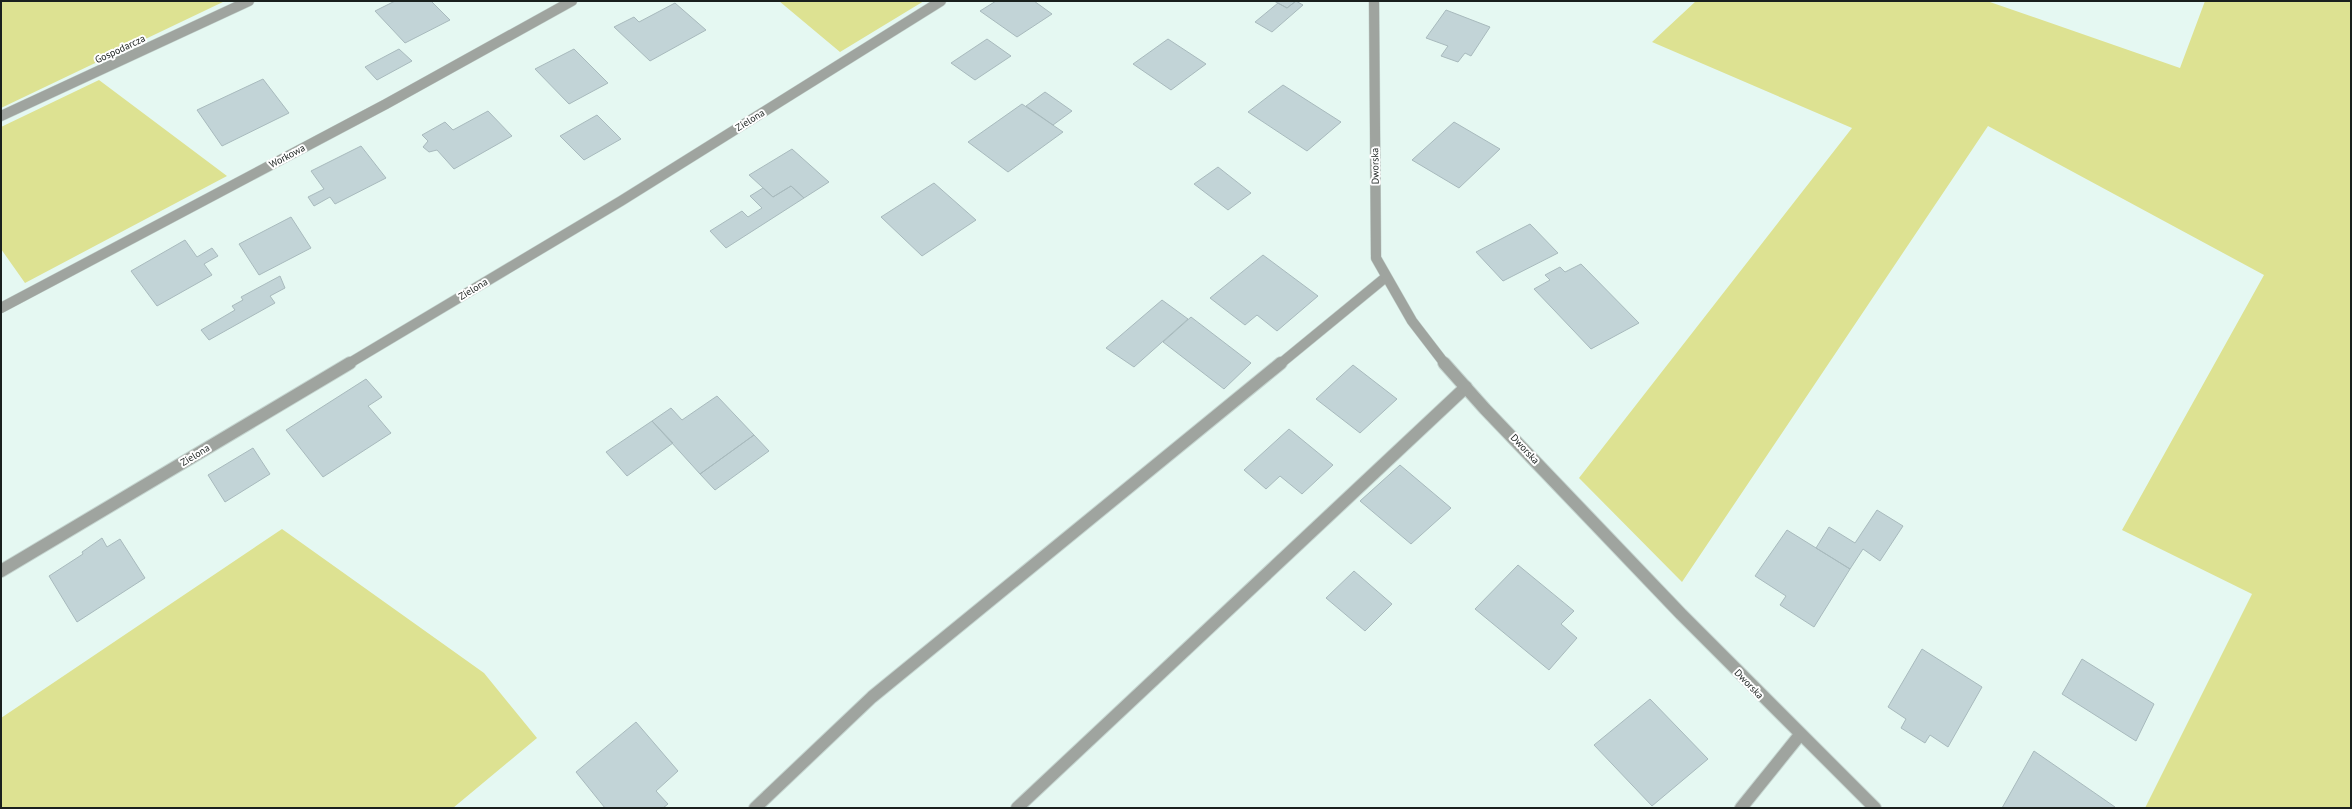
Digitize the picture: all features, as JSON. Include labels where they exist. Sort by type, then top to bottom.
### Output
[{"type":"street","name":"Gospodarcza","points":[[1,116],[249,1]]},
{"type":"street","name":"Workowa","points":[[1,308],[386,104],[572,1]]},
{"type":"street","name":"Zielona","points":[[1,571],[621,200],[941,1]]},
{"type":"street","name":"Dworska","points":[[1374,1],[1376,258],[1395,295],[1438,356],[1466,387],[1633,564],[1799,736],[1875,808]]},
{"type":"street","points":[[755,808],[872,697],[1386,278]]},
{"type":"street","points":[[1017,808],[1466,387]]},
{"type":"street","points":[[1741,808],[1799,736]]},
{"type":"green space","points":[[1,1],[225,1],[1,108]]},
{"type":"green space","points":[[779,1],[924,1],[840,52]]},
{"type":"green space","points":[[1696,1],[1987,1],[2180,68],[2205,1],[2351,1],[2351,808],[2145,808],[2252,594],[2122,530],[2264,275],[1988,126],[1682,582],[1579,478],[1852,128],[1652,42]]},
{"type":"green space","points":[[99,80],[227,176],[25,283],[1,249],[1,127]]},
{"type":"green space","points":[[282,529],[484,673],[537,738],[453,808],[1,808],[1,718]]},
{"type":"building","points":[[395,1],[431,1],[450,20],[405,43],[375,11]]},
{"type":"building","points":[[996,1],[1034,1],[1052,14],[1017,37],[980,11]]},
{"type":"building","points":[[1274,1],[1296,1],[1287,8]]},
{"type":"building","points":[[1296,1],[1303,5],[1272,32],[1255,22],[1278,3],[1287,8]]},
{"type":"building","points":[[675,3],[706,30],[650,61],[614,27],[634,17],[639,22]]},
{"type":"building","points":[[1446,10],[1490,27],[1471,56],[1465,53],[1458,62],[1441,56],[1448,46],[1426,38]]},
{"type":"building","points":[[987,39],[1011,56],[975,80],[951,63]]},
{"type":"building","points":[[1168,39],[1206,64],[1171,90],[1133,64]]},
{"type":"building","points":[[399,49],[412,61],[377,80],[365,67]]},
{"type":"building","points":[[574,49],[608,83],[569,104],[535,69]]},
{"type":"building","points":[[263,79],[289,113],[222,146],[197,110]]},
{"type":"building","points":[[1283,85],[1341,122],[1307,151],[1248,112]]},
{"type":"building","points":[[1045,92],[1072,111],[1053,125],[1026,106]]},
{"type":"building","points":[[1022,104],[1063,132],[1008,172],[968,142]]},
{"type":"building","points":[[488,111],[512,136],[454,169],[437,150],[429,152],[423,147],[428,141],[422,135],[445,122],[453,130]]},
{"type":"building","points":[[597,115],[621,139],[584,160],[560,136]]},
{"type":"building","points":[[1454,122],[1500,149],[1459,188],[1412,160]]},
{"type":"building","points":[[361,146],[386,178],[335,204],[330,197],[314,206],[308,197],[324,189],[311,171]]},
{"type":"building","points":[[792,149],[829,182],[804,198],[791,186],[773,197],[749,175]]},
{"type":"building","points":[[1218,167],[1251,193],[1228,210],[1194,184]]},
{"type":"building","points":[[934,183],[976,220],[922,256],[881,217]]},
{"type":"building","points":[[791,186],[804,198],[726,248],[710,231],[742,211],[748,217],[762,208],[750,196],[763,188],[773,197]]},
{"type":"building","points":[[291,217],[311,248],[259,275],[239,244]]},
{"type":"building","points":[[1530,224],[1558,253],[1503,281],[1476,252]]},
{"type":"building","points":[[185,240],[197,257],[212,248],[218,256],[204,264],[212,275],[157,306],[131,271]]},
{"type":"building","points":[[1263,255],[1318,296],[1277,331],[1257,315],[1245,325],[1210,298]]},
{"type":"building","points":[[1581,264],[1639,323],[1591,349],[1534,289],[1550,280],[1545,275],[1560,267],[1565,272]]},
{"type":"building","points":[[280,276],[285,288],[270,296],[275,303],[209,340],[201,330],[235,310],[232,306],[243,300],[241,297]]},
{"type":"building","points":[[1162,300],[1188,319],[1134,367],[1106,348]]},
{"type":"building","points":[[1191,317],[1251,363],[1224,389],[1163,342]]},
{"type":"building","points":[[1353,365],[1397,399],[1360,433],[1316,399]]},
{"type":"building","points":[[366,379],[382,397],[368,406],[391,433],[323,477],[286,430]]},
{"type":"building","points":[[717,396],[754,435],[700,474],[652,421],[671,408],[682,420]]},
{"type":"building","points":[[652,421],[673,443],[627,476],[606,452]]},
{"type":"building","points":[[1289,429],[1333,465],[1302,494],[1280,476],[1266,489],[1244,470]]},
{"type":"building","points":[[754,435],[769,451],[715,490],[700,474]]},
{"type":"building","points":[[253,448],[270,474],[225,502],[208,475]]},
{"type":"building","points":[[1400,465],[1451,508],[1411,544],[1360,501]]},
{"type":"building","points":[[1877,510],[1903,526],[1880,561],[1863,549],[1850,569],[1816,548],[1829,527],[1855,543]]},
{"type":"building","points":[[1787,530],[1850,569],[1814,627],[1780,605],[1786,596],[1755,576]]},
{"type":"building","points":[[102,538],[107,547],[120,539],[145,578],[77,622],[49,576],[83,554],[82,552]]},
{"type":"building","points":[[1518,565],[1574,611],[1561,624],[1577,638],[1549,670],[1475,609]]},
{"type":"building","points":[[1354,571],[1392,604],[1365,631],[1326,598]]},
{"type":"building","points":[[1922,649],[1982,687],[1948,747],[1930,735],[1925,743],[1901,728],[1906,719],[1888,707]]},
{"type":"building","points":[[2082,659],[2154,704],[2136,741],[2062,694]]},
{"type":"building","points":[[1650,699],[1708,759],[1652,806],[1594,745]]},
{"type":"building","points":[[636,722],[678,771],[656,791],[668,804],[663,808],[605,808],[576,772]]},
{"type":"building","points":[[2034,751],[2115,807],[2115,808],[2002,808]]}]
